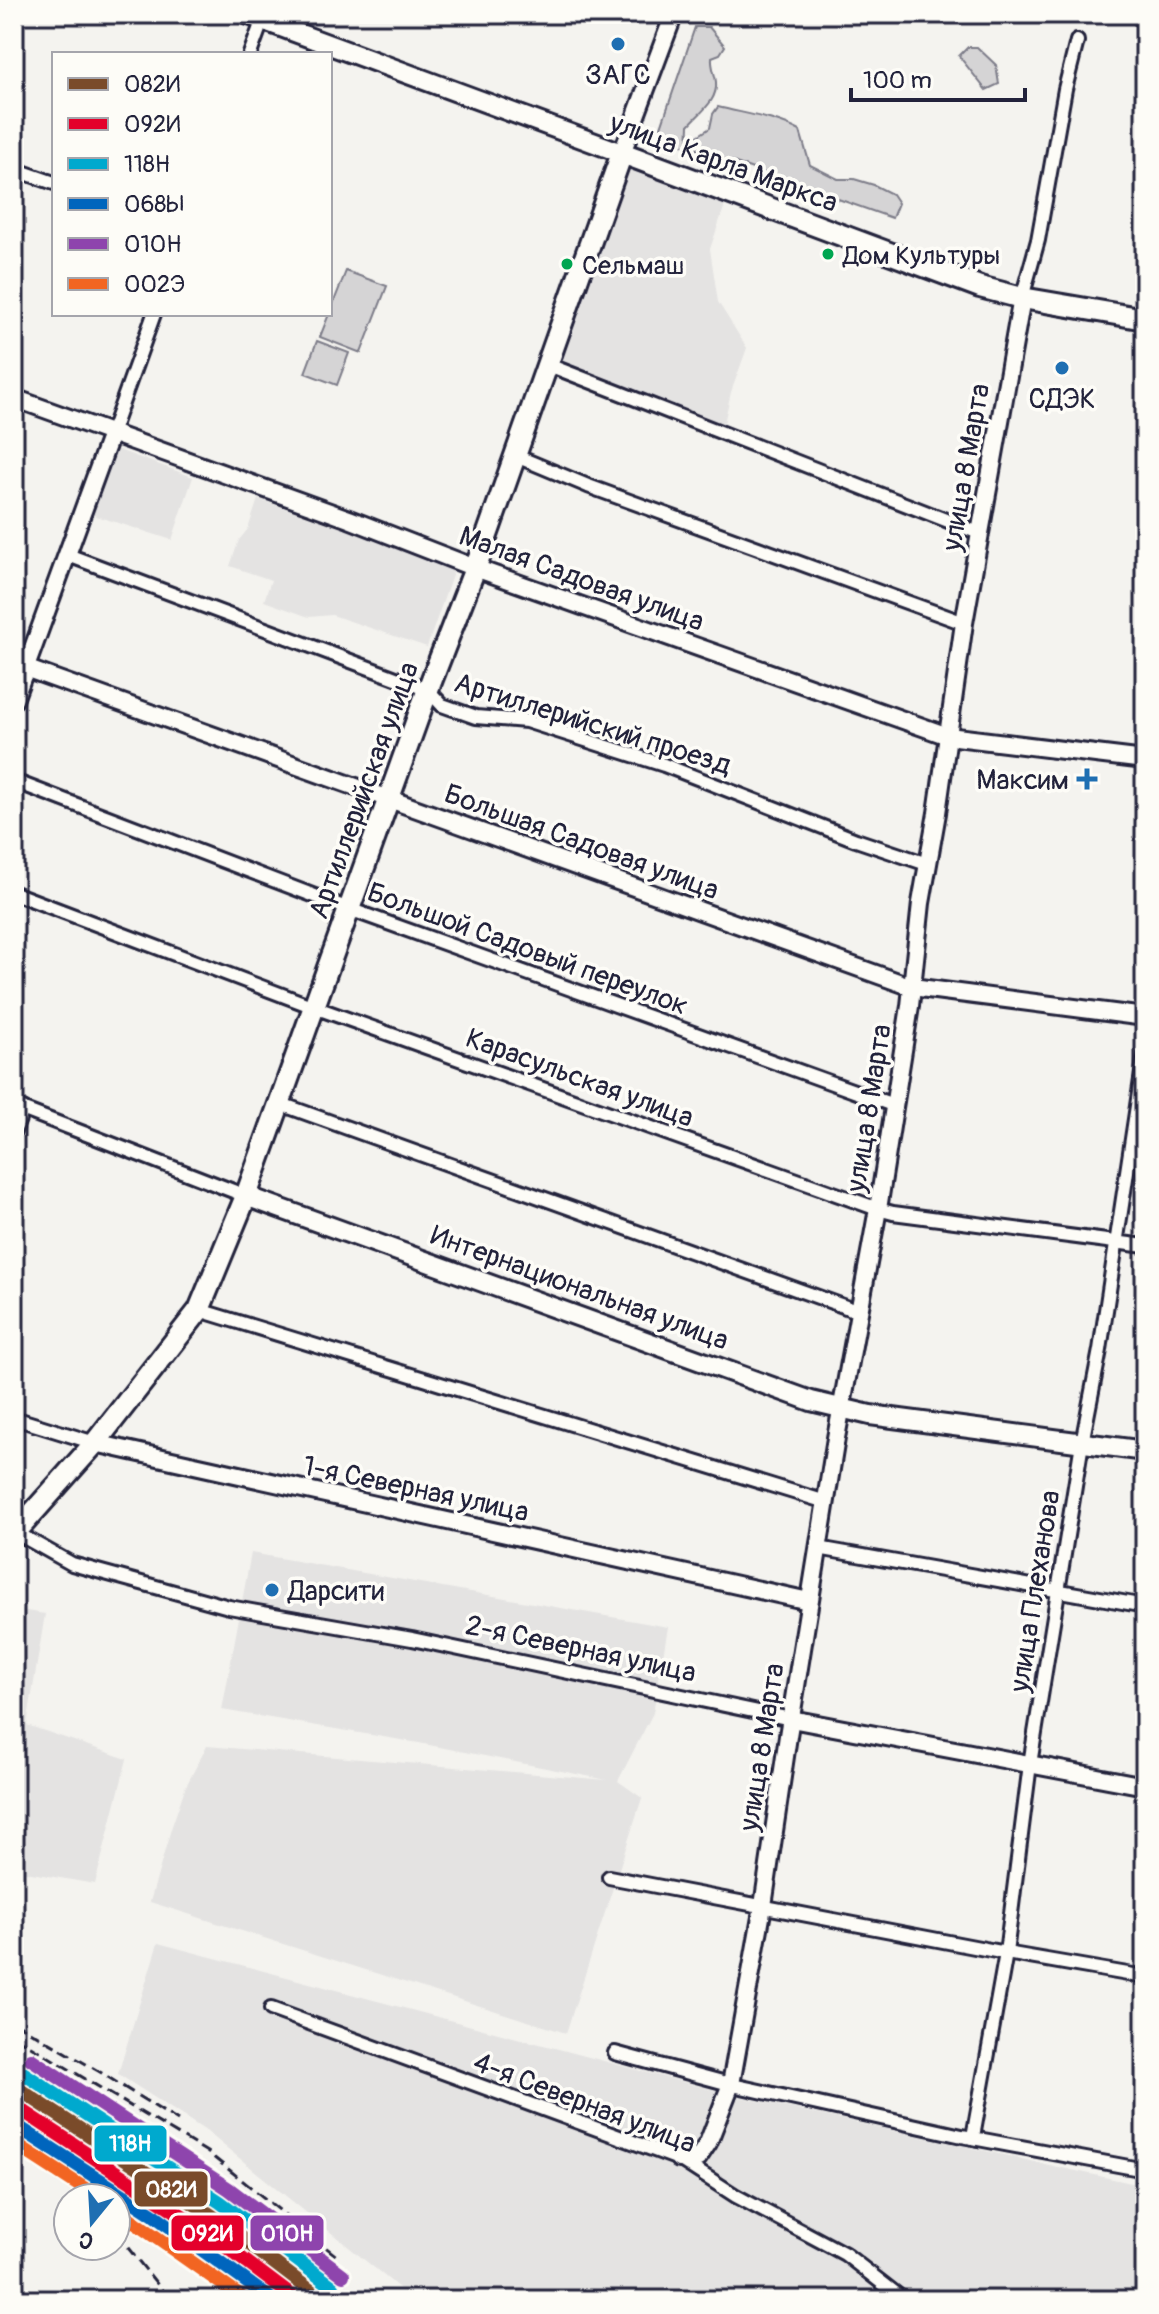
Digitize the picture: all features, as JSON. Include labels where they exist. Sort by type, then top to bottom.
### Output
[{"type":"main road","name":"улица Карла Маркса","points":[[258,16],[980,287],[1022,298],[1145,319]]},
{"type":"main road","name":"Артиллерийская улица","points":[[15,1533],[95,1443],[199,1310],[246,1196],[428,690],[516,456],[622,153]]},
{"type":"main road","name":"Интернациональная улица","points":[[246,1196],[811,1401],[870,1415],[1145,1451]]},
{"type":"street","name":"Артиллерийская улица","points":[[622,153],[674,14]]},
{"type":"street","points":[[250,52],[258,16]]},
{"type":"street","name":"улица 8 Марта","points":[[698,2158],[708,2143],[731,2084],[763,1906],[809,1601],[857,1311],[878,1209],[912,987],[927,864],[979,533],[1022,298],[1038,240],[1065,89],[1077,41]]},
{"type":"street","points":[[14,169],[52,182]]},
{"type":"street","points":[[14,700],[20,666],[68,555],[153,316]]},
{"type":"street","points":[[546,364],[979,533]]},
{"type":"street","name":"Малая Садовая улица","points":[[14,398],[475,568],[948,736],[1145,760]]},
{"type":"street","points":[[516,456],[588,486],[964,623]]},
{"type":"street","name":"Артиллерийский проезд","points":[[68,555],[428,690],[442,705],[476,717],[526,721],[664,765],[856,840],[927,864]]},
{"type":"street","name":"Большая Садовая улица","points":[[20,666],[912,987],[1145,1017]]},
{"type":"street","name":"Большой Садовый переулок","points":[[14,781],[349,909],[893,1105]]},
{"type":"street","name":"Карасульская улица","points":[[14,893],[314,1007],[878,1209],[1145,1246]]},
{"type":"street","name":"улица Плеханова","points":[[973,2137],[1006,1953],[1030,1764],[1082,1443],[1116,1243],[1140,1125],[1145,1053]]},
{"type":"street","points":[[278,1103],[857,1311]]},
{"type":"street","points":[[14,1132],[18,1108]]},
{"type":"street","name":"Интернациональная улица","points":[[18,1108],[246,1196]]},
{"type":"street","points":[[199,1310],[826,1502]]},
{"type":"street","name":"1-я Северная улица","points":[[14,1418],[95,1443],[809,1601]]},
{"type":"street","name":"2-я Северная улица","points":[[15,1533],[72,1564],[229,1607],[412,1639],[791,1719],[1145,1786]]},
{"type":"street","points":[[818,1548],[1145,1606]]},
{"type":"street","points":[[609,1877],[1145,1977]]},
{"type":"street","name":"4-я Северная улица","points":[[271,2009],[679,2159],[736,2196],[845,2254],[904,2300]]},
{"type":"street","points":[[615,2053],[731,2084],[973,2137],[1145,2170]]},
{"type":"street","points":[[679,2159],[698,2158],[704,2175]]},
{"type":"shaded area","points":[[695,27],[709,27],[725,46],[720,54],[712,57],[716,89],[707,106],[689,125],[688,147],[658,136]]},
{"type":"shaded area","points":[[968,47],[977,47],[996,65],[999,84],[986,90],[959,56]]},
{"type":"shaded area","points":[[718,107],[771,120],[800,131],[810,165],[838,179],[854,179],[892,194],[898,203],[892,218],[696,149],[696,137],[710,128]]},
{"type":"shaded area","points":[[624,163],[726,202],[710,249],[718,302],[747,348],[731,392],[723,428],[556,362]]},
{"type":"shaded area","points":[[346,271],[387,286],[361,353],[320,337],[328,316],[332,316],[332,307]]},
{"type":"shaded area","points":[[317,341],[349,353],[337,385],[305,373]]},
{"type":"shaded area","points":[[113,448],[193,477],[172,540],[87,513]]},
{"type":"shaded area","points":[[258,499],[455,567],[427,647],[332,615],[309,617],[264,601],[271,580],[230,566]]},
{"type":"shaded area","points":[[251,1553],[668,1627],[653,1713],[618,1781],[642,1798],[566,2033],[150,1902],[185,1788],[207,1746],[607,1780],[419,1743],[222,1710]]},
{"type":"shaded area","points":[[14,1609],[45,1614],[27,1725],[127,1759],[95,1884],[14,1870]]},
{"type":"shaded area","points":[[158,1943],[736,2096],[1145,2186],[1145,2300],[414,2300],[206,2131],[118,2074]]},
{"type":"railway","points":[[14,2022],[178,2121]]},
{"type":"railway","points":[[14,2036],[207,2152],[339,2258]]},
{"type":"railway","points":[[14,2069],[231,2202],[358,2300]]},
{"type":"railway","points":[[14,2123],[71,2182]]},
{"type":"railway","points":[[132,2253],[170,2300]]},
{"type":"transit line","name":"010Н","points":[[31,2059],[229,2189],[343,2275]]},
{"type":"transit line","name":"118Н","points":[[23,2073],[220,2202],[333,2287]]},
{"type":"transit line","name":"082И","points":[[14,2086],[211,2215],[323,2300]]},
{"type":"transit line","name":"092И","points":[[14,2105],[201,2228],[297,2300]]},
{"type":"transit line","name":"068Ы","points":[[14,2124],[154,2215],[272,2300]]},
{"type":"transit line","name":"002Э","points":[[14,2143],[74,2182]]},
{"type":"transit line","name":"002Э","points":[[132,2220],[245,2300]]},
{"type":"place","name":"ЗАГС","points":[[618,44]]},
{"type":"place","name":"Дом Культуры","points":[[828,254]]},
{"type":"place","name":"Сельмаш","points":[[567,264]]},
{"type":"place","name":"СДЭК","points":[[1062,368]]},
{"type":"place","name":"Максим","points":[[1087,779]]},
{"type":"place","name":"Дарсити","points":[[272,1590]]}]
